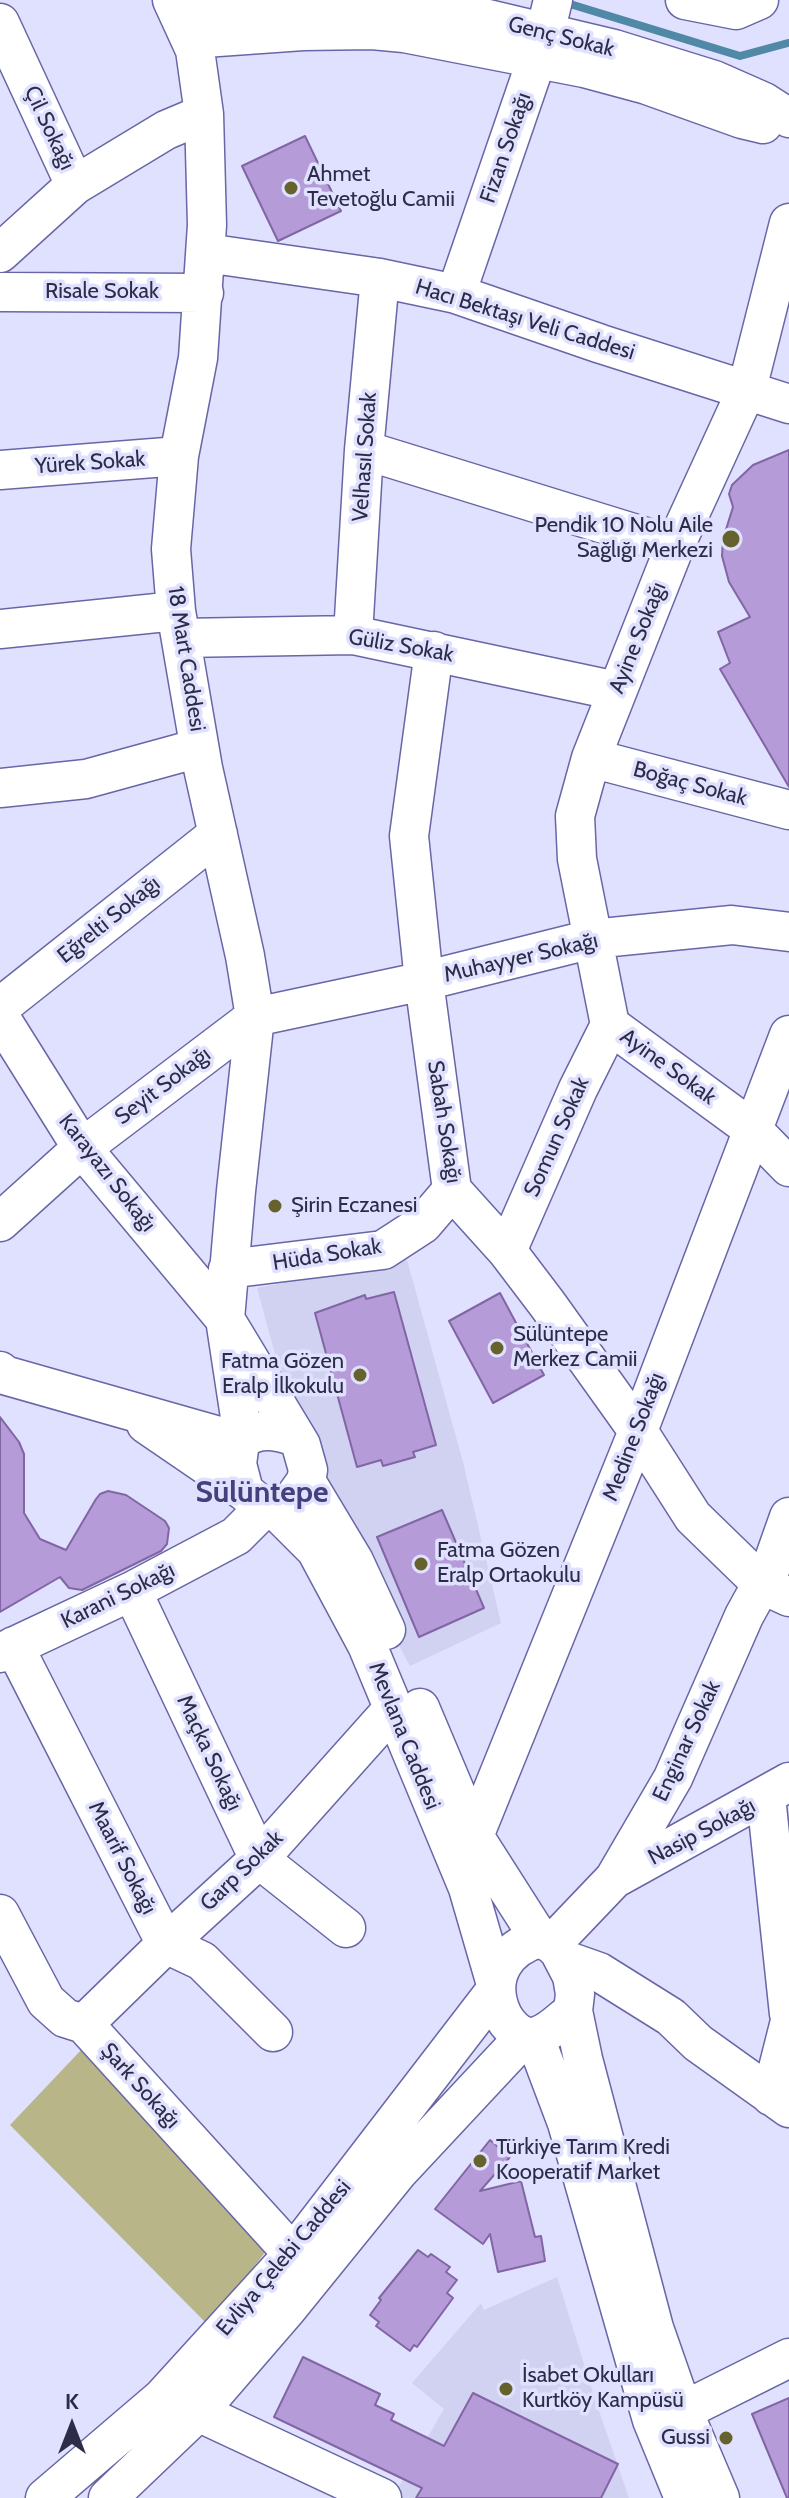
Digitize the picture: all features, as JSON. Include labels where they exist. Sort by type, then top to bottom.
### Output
[{"type":"street","points":[[685,0],[736,10],[759,0]]},
{"type":"street","name":"Genç Sokak","points":[[180,18],[372,30],[453,42],[544,30],[714,80],[764,102],[789,118]]},
{"type":"street","name":"18 Mart Caddesi","points":[[180,18],[195,50],[204,114],[206,253],[198,358],[179,456],[171,549],[179,624],[199,748],[255,1017],[225,1319],[242,1439]]},
{"type":"street","name":"Çil Sokağı","points":[[0,23],[75,185],[0,253]]},
{"type":"street","name":"Genç Sokak","points":[[544,30],[647,85],[742,119],[789,129]]},
{"type":"street","name":"Fizan Sokağı","points":[[456,294],[544,30]]},
{"type":"street","points":[[75,185],[166,130],[204,114]]},
{"type":"street","points":[[747,389],[789,223]]},
{"type":"street","name":"Hacı Bektaşı Veli Caddesi","points":[[206,253],[380,278],[456,294],[789,404]]},
{"type":"street","name":"Velhasıl Sokak","points":[[353,635],[364,450],[380,278]]},
{"type":"street","name":"Risale Sokak","points":[[0,292],[204,293]]},
{"type":"street","name":"Ayine Sokağı","points":[[591,758],[675,546],[747,389]]},
{"type":"street","points":[[364,450],[675,546]]},
{"type":"street","name":"Yürek Sokak","points":[[0,470],[179,456]]},
{"type":"street","name":"Güliz Sokak","points":[[0,629],[179,624],[353,635],[617,691]]},
{"type":"street","name":"Sabah Sokağı","points":[[434,651],[409,836],[424,981],[452,1190],[507,1251],[638,1431],[693,1517],[776,1591]]},
{"type":"street","points":[[0,788],[86,779],[199,748]]},
{"type":"street","name":"Boğaç Sokak","points":[[591,758],[789,810]]},
{"type":"street","name":"Ayine Sokak","points":[[591,758],[575,816],[577,859],[610,1025],[752,1129],[789,1167]]},
{"type":"street","name":"Eğrelti Sokağı","points":[[0,1007],[218,834]]},
{"type":"street","name":"Muhayyer Sokağı","points":[[255,1017],[424,981],[592,939],[732,925],[789,932]]},
{"type":"street","name":"Karayazı Sokağı","points":[[0,1017],[82,1148],[225,1319],[293,1436]]},
{"type":"street","name":"Seyit Sokağı","points":[[0,1222],[82,1148],[255,1017]]},
{"type":"street","name":"Somun Sokak","points":[[507,1251],[578,1089],[610,1025]]},
{"type":"street","name":"Medine Sokağı","points":[[474,1836],[638,1431],[789,1035]]},
{"type":"street","name":"Hüda Sokak","points":[[228,1269],[383,1250],[423,1224],[452,1190]]},
{"type":"street","name":"Mevlana Caddesi","points":[[1,1375],[242,1439]]},
{"type":"street","name":"Mevlana Caddesi","points":[[121,1407],[259,1503],[316,1550],[367,1645],[468,1888],[505,2017],[530,2037]]},
{"type":"street","points":[[266,1431],[293,1436],[306,1457],[306,1481],[296,1498],[259,1503],[237,1464],[242,1439],[266,1431]]},
{"type":"street","name":"Mevlana Caddesi","points":[[306,1481],[360,1575],[474,1836],[561,1969],[654,2328],[683,2411],[720,2498]]},
{"type":"street","name":"Karani Sokağı","points":[[7,1650],[132,1591],[236,1536],[259,1503]]},
{"type":"street","name":"Enginar Sokak","points":[[561,1969],[673,1778],[744,1616],[776,1591],[789,1517]]},
{"type":"street","name":"Maçka Sokağı","points":[[132,1591],[259,1859],[346,1928]]},
{"type":"street","name":"Maarif Sokağı","points":[[7,1650],[166,1944]]},
{"type":"street","name":"Garp Sokak","points":[[84,2024],[259,1859],[392,1710]]},
{"type":"street","points":[[777,1790],[789,2014]]},
{"type":"street","name":"Nasip Sokağı","points":[[614,1879],[777,1790]]},
{"type":"street","name":"Şark Sokağı","points":[[0,1914],[12,1970],[65,2018],[84,2024],[293,2254]]},
{"type":"street","name":"Evliya Çelebi Caddesi","points":[[45,2498],[162,2398],[293,2254],[495,1986],[496,1974],[507,1958],[527,1942],[561,1969],[530,2037],[398,2172],[287,2309],[198,2412],[108,2498]]},
{"type":"street","points":[[166,1944],[202,1961],[273,2032]]},
{"type":"street","points":[[561,1969],[599,1972],[671,2017],[698,2043],[780,2102],[789,2025]]},
{"type":"street","points":[[530,2037],[567,2123],[652,2420],[684,2498]]},
{"type":"street","points":[[683,2411],[789,2358]]},
{"type":"street","points":[[198,2412],[382,2498]]},
{"type":"shaded area","name":"Fatma Gözen Eralp İlkokulu","points":[[407,1260],[463,1462],[501,1623],[410,1666],[322,1505],[307,1471],[257,1288]]},
{"type":"shaded area","points":[[83,2048],[269,2247],[209,2326],[10,2125]]},
{"type":"shaded area","name":"İsabet Okulları Kurtköy Kampüsü","points":[[557,2277],[629,2498],[392,2498],[444,2409],[412,2383],[481,2303],[484,2310]]},
{"type":"building","name":"Ahmet Tevetoğlu Camii","points":[[305,136],[341,211],[278,241],[242,166]]},
{"type":"building","points":[[789,450],[789,787],[720,669],[730,663],[718,632],[750,617],[729,582],[722,556],[723,539],[733,507],[729,494],[732,485],[753,465]]},
{"type":"building","points":[[394,1292],[436,1445],[413,1452],[415,1457],[383,1466],[381,1460],[357,1467],[315,1313],[365,1295],[366,1299]]},
{"type":"building","name":"Sülüntepe Merkez Camii","points":[[500,1293],[544,1375],[493,1403],[449,1321]]},
{"type":"building","points":[[0,1417],[24,1454],[24,1513],[40,1539],[66,1550],[96,1499],[108,1491],[126,1495],[165,1521],[169,1528],[167,1544],[161,1551],[82,1590],[69,1588],[60,1577],[0,1612]]},
{"type":"building","points":[[442,1510],[484,1608],[419,1637],[377,1537]]},
{"type":"building","points":[[490,2140],[510,2157],[480,2191],[521,2181],[535,2237],[541,2236],[545,2261],[498,2272],[490,2234],[483,2244],[435,2209]]},
{"type":"building","points":[[418,2250],[428,2257],[431,2254],[450,2267],[446,2272],[457,2280],[447,2293],[453,2298],[417,2347],[414,2345],[410,2351],[376,2326],[379,2322],[370,2315],[381,2300],[379,2298]]},
{"type":"building","points":[[303,2357],[380,2394],[375,2405],[394,2414],[391,2420],[444,2446],[473,2393],[618,2464],[601,2498],[416,2498],[422,2488],[274,2417]]},
{"type":"building","points":[[789,2398],[789,2498],[787,2498],[752,2414]]},
{"type":"waterway","points":[[570,4],[740,56],[788,43]]},
{"type":"place","name":"Ahmet Tevetoğlu Camii","points":[[291,188]]},
{"type":"place","name":"Pendik 10 Nolu Aile Sağlığı Merkezi","points":[[731,539]]},
{"type":"place","name":"Şirin Eczanesi","points":[[275,1206]]},
{"type":"place","name":"Sülüntepe Merkez Camii","points":[[497,1348]]},
{"type":"place","name":"Fatma Gözen Eralp İlkokulu","points":[[360,1375]]},
{"type":"place","name":"Fatma Gözen Eralp Ortaokulu","points":[[421,1564]]},
{"type":"place","name":"Türkiye Tarım Kredi Kooperatif Market","points":[[480,2161]]},
{"type":"place","name":"İsabet Okulları Kurtköy Kampüsü","points":[[506,2389]]},
{"type":"place","name":"Gussi","points":[[726,2438]]},
{"type":"district","name":"Sülüntepe","points":[[262,1493]]}]
